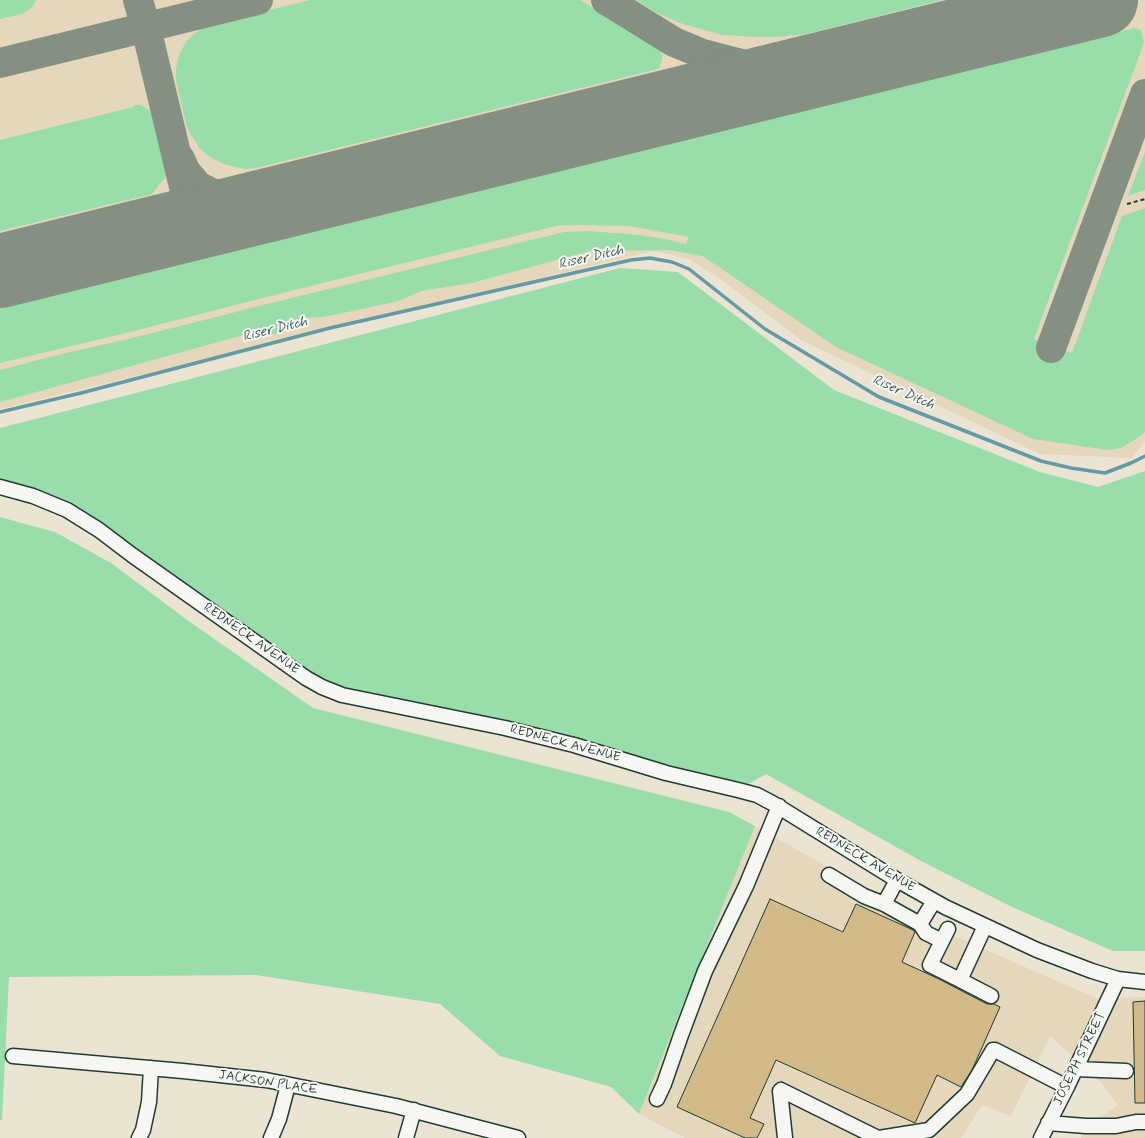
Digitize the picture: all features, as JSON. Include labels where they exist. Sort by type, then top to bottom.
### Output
[{"type":"street","name":"REDNECK AVENUE","points":[[0,487],[33,496],[67,510],[80,518],[306,678],[322,687],[342,695],[505,728],[561,742],[666,773],[757,796],[779,806],[897,880],[934,901],[985,926],[1037,950],[1092,971],[1118,979],[1145,982]]},
{"type":"street","points":[[658,1099],[680,1035],[705,971],[746,886],[779,806]]},
{"type":"street","points":[[829,875],[864,896],[884,904],[920,924],[926,933],[945,935],[930,965],[991,996]]},
{"type":"street","points":[[884,904],[897,880]]},
{"type":"street","points":[[920,924],[934,901]]},
{"type":"street","points":[[960,980],[985,926]]},
{"type":"street","name":"JOSEPH STREET","points":[[1041,1138],[1118,979]]},
{"type":"street","points":[[785,1138],[781,1090],[879,1138],[928,1130],[967,1094],[993,1050],[1067,1086]]},
{"type":"street","name":"JACKSON PLACE","points":[[13,1056],[266,1080],[414,1110],[518,1138]]},
{"type":"street","points":[[139,1138],[143,1130],[150,1102],[151,1068]]},
{"type":"street","points":[[1075,1069],[1126,1071]]},
{"type":"street","points":[[271,1138],[279,1119],[288,1085]]},
{"type":"street","points":[[406,1138],[414,1110]]},
{"type":"street","points":[[1048,1123],[1086,1126],[1116,1126],[1136,1122],[1145,1122]]},
{"type":"path","points":[[1127,204],[1145,200]]},
{"type":"shaded area","points":[[0,0],[1145,0],[1145,441],[1132,458],[1040,454],[801,340],[723,281],[689,259],[653,251],[0,409]]},
{"type":"shaded area","points":[[755,826],[932,926],[1098,999],[1145,997],[1145,1138],[1081,1138],[1081,1130],[1118,1105],[1101,1082],[1050,1036],[1011,1116],[982,1105],[961,1138],[685,1138],[639,1114]]},
{"type":"green space","points":[[0,0],[36,0],[29,10],[22,14],[0,19]]},
{"type":"green space","points":[[310,0],[580,0],[658,48],[661,51],[662,61],[658,69],[256,168],[246,169],[224,164],[206,154],[199,147],[189,132],[176,80],[178,57],[187,41],[194,34],[208,25]]},
{"type":"green space","points":[[635,0],[942,0],[806,34],[778,37],[758,37],[722,35],[680,23],[659,14]]},
{"type":"green space","points":[[1135,28],[1141,30],[1144,42],[1034,339],[1072,353],[1122,216],[1145,208],[1145,432],[1121,448],[1108,450],[1033,439],[836,347],[702,256],[669,250],[590,251],[472,283],[421,291],[399,301],[323,317],[304,318],[292,322],[276,334],[255,332],[0,402],[0,370],[564,232],[589,231],[639,235],[686,244],[689,237],[629,226],[556,226],[0,363],[0,307]]},
{"type":"green space","points":[[135,105],[140,105],[148,109],[153,116],[167,169],[165,178],[152,194],[0,231],[0,140],[133,107]]},
{"type":"green space","points":[[1145,152],[1145,190],[1128,196]]},
{"type":"green space","points":[[620,268],[678,272],[834,390],[1040,472],[1098,487],[1145,471],[1145,951],[1113,951],[1012,907],[921,861],[766,774],[738,790],[342,695],[67,510],[0,494],[0,428]]},
{"type":"green space","points":[[0,517],[55,532],[111,563],[190,622],[313,708],[729,812],[755,826],[639,1114],[611,1087],[500,1056],[440,1004],[256,975],[9,977],[2,1120],[0,1120]]},
{"type":"building","points":[[770,899],[843,932],[856,904],[913,930],[915,932],[902,962],[987,1004],[994,1004],[1000,1007],[972,1070],[961,1087],[937,1075],[915,1123],[776,1060],[750,1118],[764,1124],[757,1138],[745,1138],[677,1107]]},
{"type":"building","points":[[1145,1001],[1145,1103],[1135,1103],[1133,1002]]},
{"type":"waterway","name":"Riser Ditch","points":[[0,412],[81,393],[330,328],[631,260],[650,258],[672,262],[689,269],[765,329],[879,397],[1041,461],[1071,468],[1105,473],[1145,456]]},
{"type":"taxiway","points":[[138,0],[185,191],[184,205],[176,219],[164,230]]},
{"type":"taxiway","points":[[0,63],[258,0]]},
{"type":"taxiway","points":[[606,0],[674,42],[703,54],[749,66],[799,68],[843,64]]},
{"type":"taxiway","points":[[1051,348],[1145,94]]},
{"type":"taxiway","points":[[180,159],[186,172],[198,186],[225,200],[255,208]]},
{"type":"runway","points":[[0,271],[1101,0]]}]
